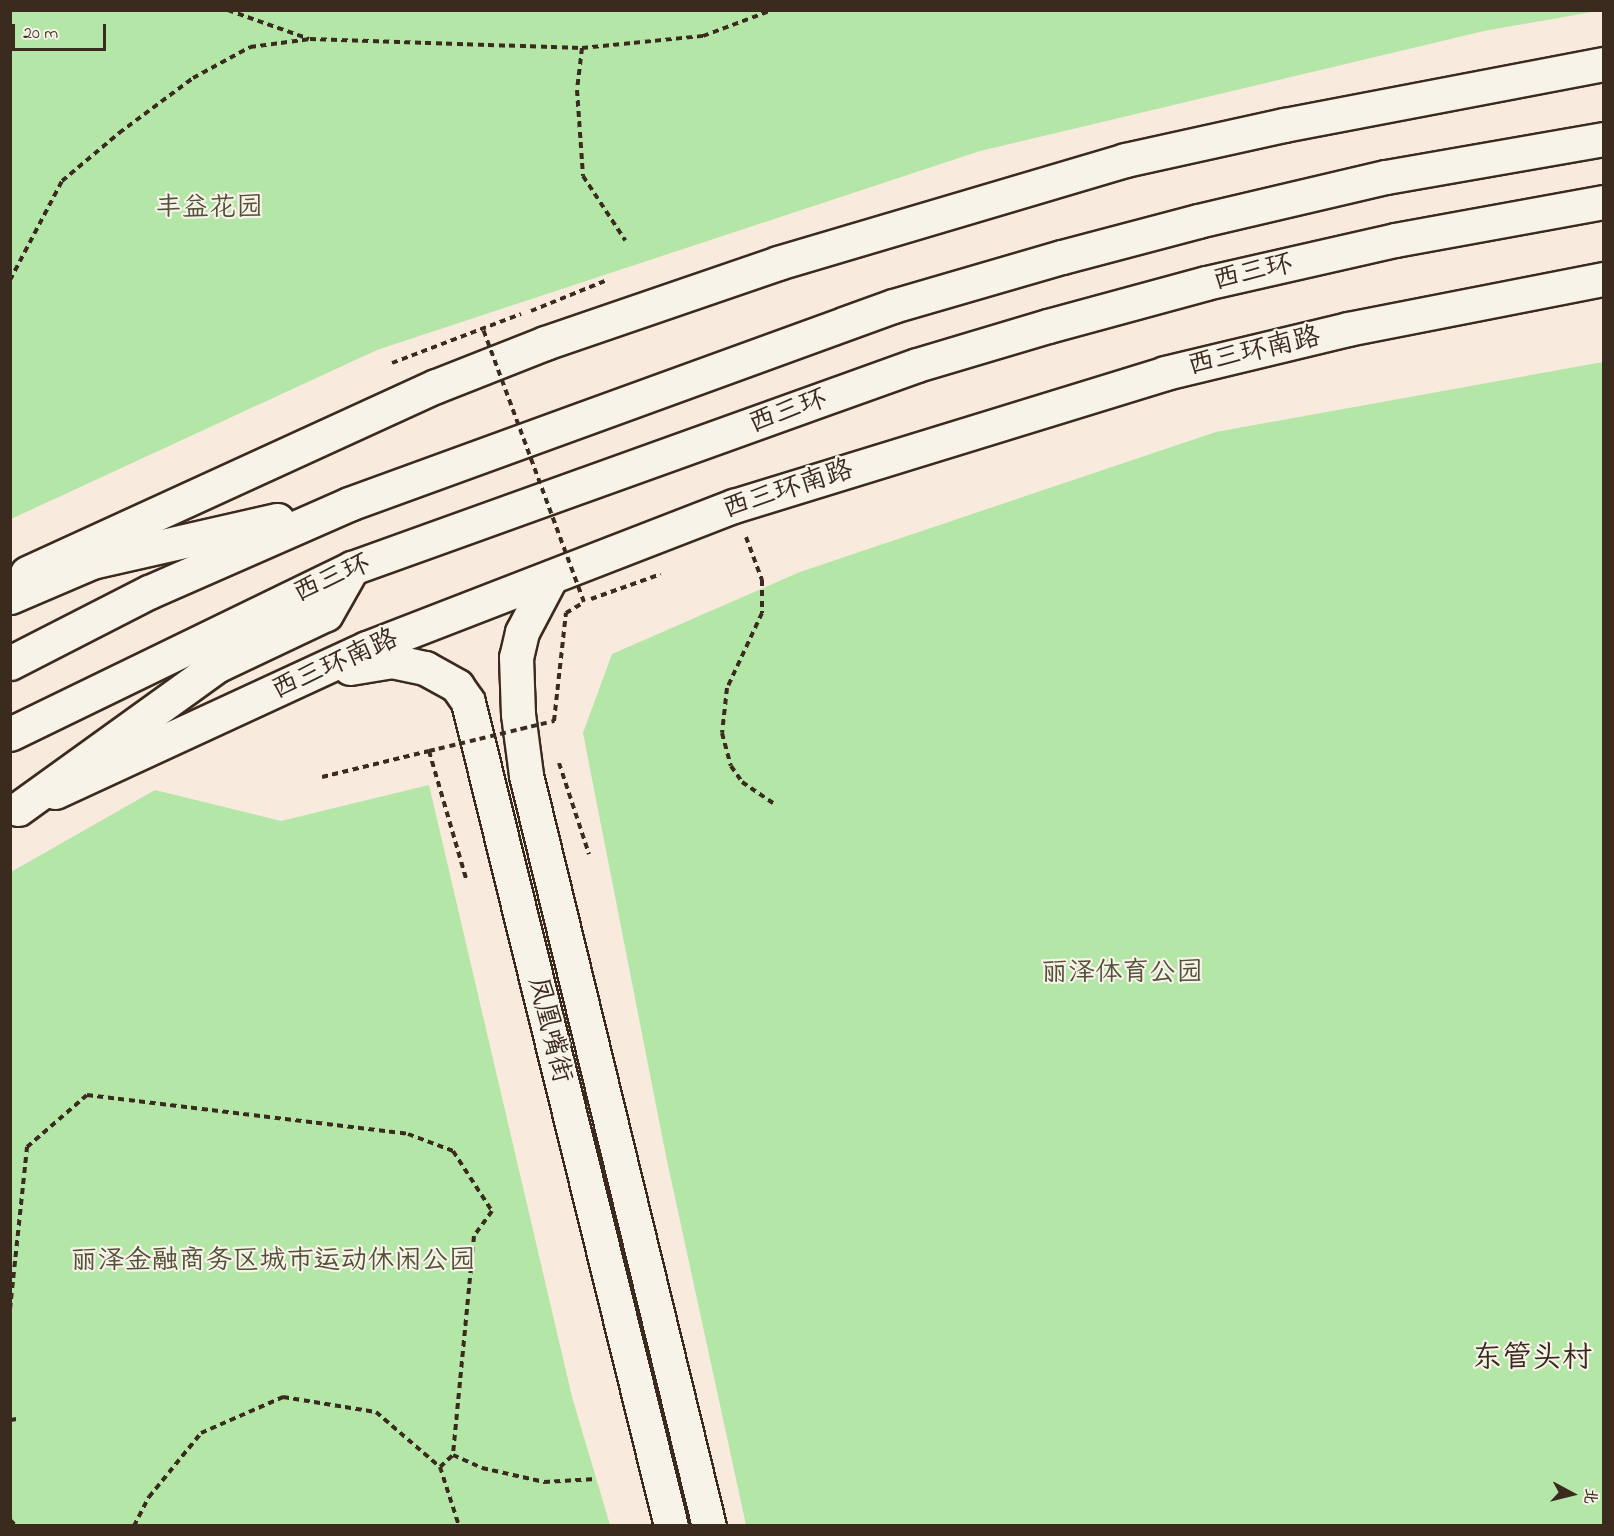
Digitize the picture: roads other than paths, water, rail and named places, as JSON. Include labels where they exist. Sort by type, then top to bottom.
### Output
[{"type":"main road","points":[[10,581],[436,386],[545,343],[778,263],[1125,160],[1284,125],[1604,64]]},
{"type":"main road","points":[[10,663],[149,592],[348,504],[893,306],[1198,221],[1386,177],[1604,139]]},
{"type":"main road","name":"西三环","points":[[10,734],[352,568],[917,365],[1206,283],[1395,240],[1604,202]]},
{"type":"main road","name":"西三环南路","points":[[14,811],[367,648],[734,506],[1165,373],[1348,329],[1604,279]]},
{"type":"main road","points":[[10,597],[92,562],[348,504]]},
{"type":"main road","points":[[14,811],[218,665],[326,614],[352,568]]},
{"type":"main road","name":"凤凰嘴街","points":[[551,578],[522,632],[516,657],[518,714],[526,775],[709,1526]]},
{"type":"main road","name":"凤凰嘴街","points":[[310,675],[392,661],[425,668],[457,686],[468,702],[671,1526]]},
{"type":"district","name":"东管头村","points":[[1532,1359]]},
{"type":"park label","name":"丰益花园","points":[[209,209]]},
{"type":"park label","name":"丽泽体育公园","points":[[1122,974]]},
{"type":"park label","name":"丽泽金融商务区城市运动休闲公园","points":[[273,1262]]}]
